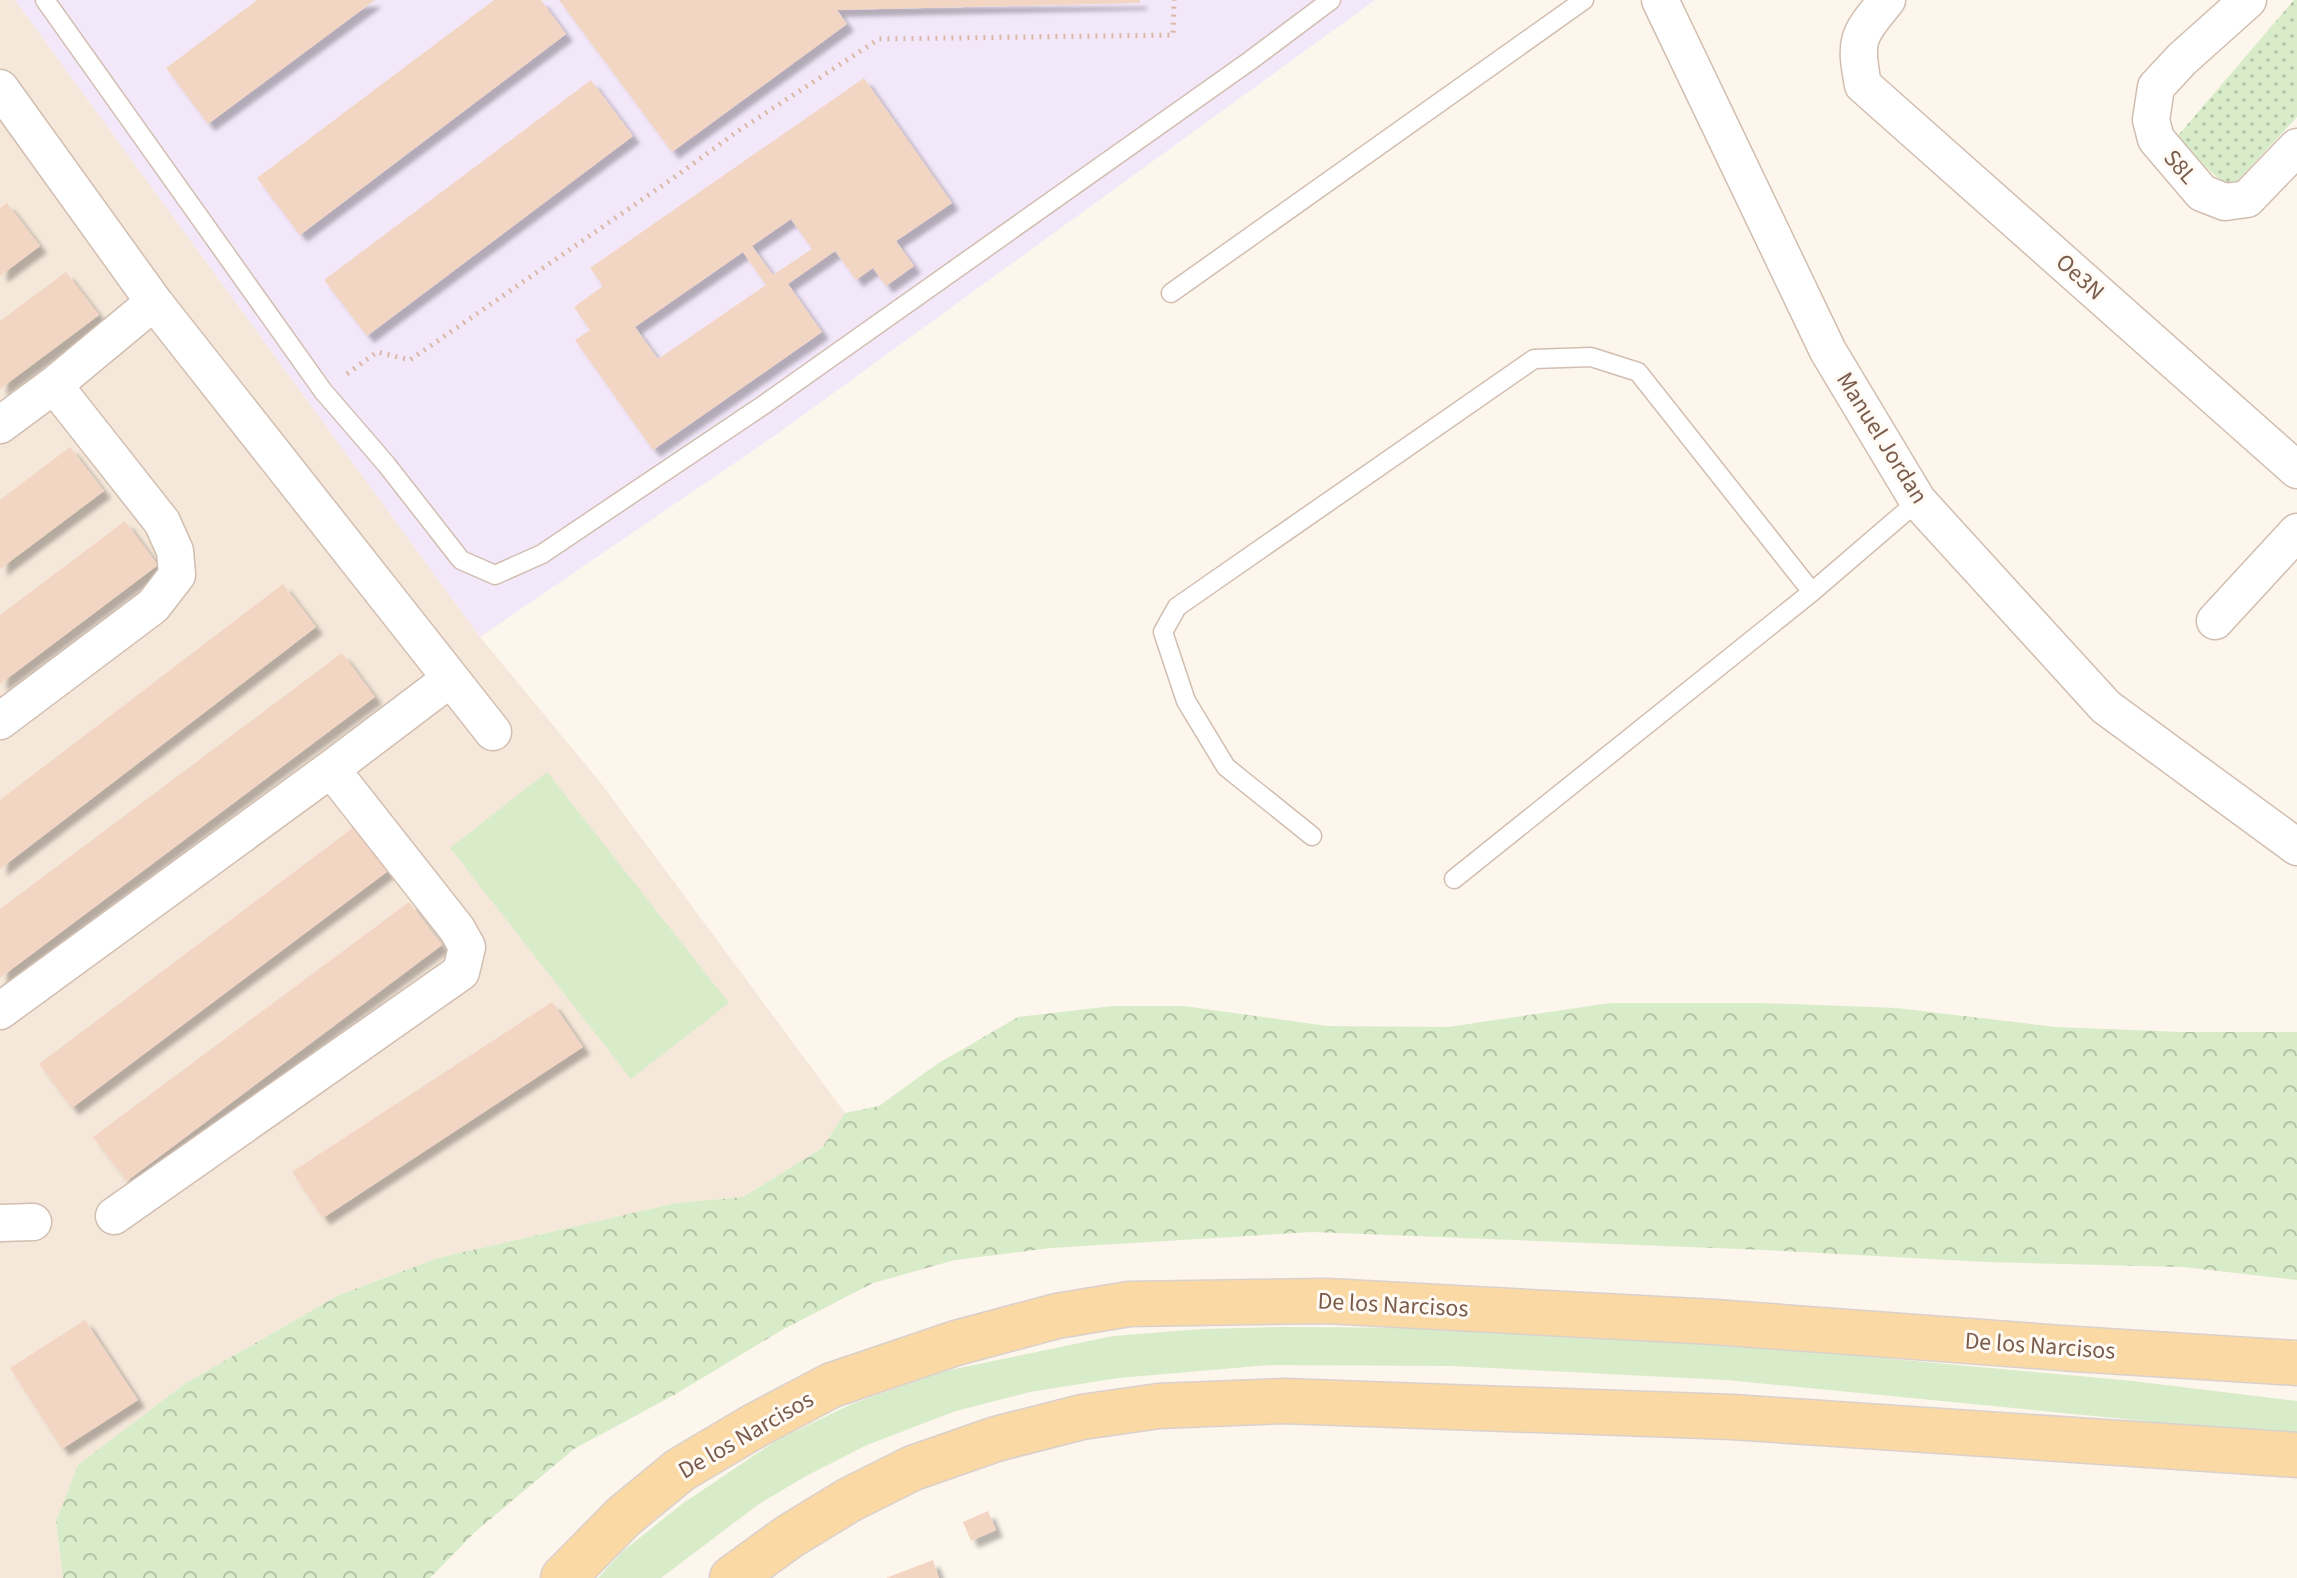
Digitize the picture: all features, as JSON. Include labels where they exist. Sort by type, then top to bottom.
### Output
[{"type":"main road","name":"De los Narcisos","points":[[563,1578],[623,1517],[680,1470],[832,1385],[956,1343],[1057,1316],[1129,1304],[1327,1301],[1715,1322],[2297,1363]]},
{"type":"main road","points":[[732,1578],[790,1536],[849,1500],[913,1468],[996,1439],[1082,1417],[1159,1406],[1284,1401],[1732,1417],[2297,1455]]},
{"type":"street","name":"Manuel Jordan","points":[[1660,0],[1828,351],[1918,501],[2106,707],[2297,847]]},
{"type":"street","name":"Oe3N","points":[[1887,0],[1865,28],[1858,45],[1863,85],[2297,470]]},
{"type":"street","name":"S8L","points":[[2248,0],[2182,59],[2156,87],[2151,120],[2156,139],[2202,193],[2225,202],[2247,199],[2297,147]]},
{"type":"street","points":[[0,88],[154,302],[493,732]]},
{"type":"street","points":[[0,425],[54,385],[154,302]]},
{"type":"street","points":[[0,721],[153,606],[177,575],[175,551],[162,522],[54,385]]},
{"type":"street","points":[[2215,621],[2297,532]]},
{"type":"street","points":[[0,1011],[450,679]]},
{"type":"street","points":[[114,1216],[461,972],[467,947],[457,929],[331,769]]},
{"type":"lane","points":[[45,0],[323,391],[386,464],[461,560],[495,575],[542,554],[765,404],[1331,0]]},
{"type":"lane","points":[[1171,293],[1584,0]]},
{"type":"lane","points":[[1312,836],[1226,767],[1186,701],[1163,632],[1177,607],[1534,359],[1591,357],[1638,372],[1812,592]]},
{"type":"lane","points":[[1454,879],[1812,592],[1918,501]]},
{"type":"path","points":[[323,391],[377,352],[410,360],[738,131],[879,39],[1173,35],[1174,0]]},
{"type":"shaded area","points":[[0,0],[15,0],[480,637],[600,782],[845,1113],[822,1148],[743,1197],[676,1203],[438,1258],[339,1295],[184,1384],[78,1465],[56,1521],[63,1578],[0,1578]]},
{"type":"shaded area","points":[[15,0],[1375,0],[777,434],[480,637]]},
{"type":"green space","points":[[2297,0],[2297,117],[2230,189],[2175,139]]},
{"type":"green space","points":[[547,772],[729,1003],[631,1079],[450,848]]},
{"type":"green space","points":[[1610,1003],[1762,1003],[1897,1008],[2056,1027],[2297,1032],[2297,1280],[2183,1267],[1987,1262],[1312,1232],[1051,1248],[955,1260],[873,1283],[782,1330],[674,1395],[574,1449],[475,1532],[430,1578],[63,1578],[56,1521],[78,1465],[184,1384],[339,1295],[438,1258],[676,1203],[743,1197],[822,1148],[845,1113],[879,1106],[937,1064],[1018,1017],[1113,1006],[1184,1006],[1327,1026],[1448,1027]]},
{"type":"green space","points":[[1277,1327],[1454,1328],[1729,1344],[2133,1381],[2297,1401],[2297,1440],[2135,1420],[1726,1380],[1450,1366],[1270,1365],[1118,1378],[1030,1392],[956,1411],[867,1445],[808,1475],[759,1504],[661,1578],[598,1578],[622,1552],[682,1504],[777,1440],[854,1403],[945,1371],[1113,1336]]},
{"type":"building","points":[[257,0],[375,0],[208,124],[166,68]]},
{"type":"building","points":[[494,0],[541,0],[566,34],[300,235],[257,178]]},
{"type":"building","points":[[559,0],[1140,0],[1140,3],[837,10],[847,24],[672,152]]},
{"type":"building","points":[[864,78],[952,203],[896,241],[914,266],[886,286],[873,268],[856,280],[835,251],[788,284],[822,332],[653,450],[575,340],[590,330],[574,307],[603,286],[590,268]],"holes":[[[791,219],[812,249],[773,275],[752,246]],[[743,252],[766,285],[658,359],[635,327]]]},
{"type":"building","points":[[591,80],[633,136],[367,336],[324,280]]},
{"type":"building","points":[[7,203],[40,246],[0,276],[0,208]]},
{"type":"building","points":[[66,272],[99,315],[0,389],[0,321]]},
{"type":"building","points":[[70,447],[104,491],[0,569],[0,500]]},
{"type":"building","points":[[125,521],[158,565],[0,684],[0,615]]},
{"type":"building","points":[[283,584],[316,627],[0,869],[0,800]]},
{"type":"building","points":[[342,653],[375,697],[0,978],[0,909]]},
{"type":"building","points":[[354,827],[388,871],[72,1108],[39,1064]]},
{"type":"building","points":[[409,902],[442,945],[127,1181],[93,1137]]},
{"type":"building","points":[[552,1002],[583,1047],[323,1218],[292,1172]]},
{"type":"building","points":[[85,1320],[138,1400],[62,1449],[10,1368]]},
{"type":"building","points":[[988,1511],[996,1530],[971,1541],[963,1522]]},
{"type":"building","points":[[933,1560],[939,1578],[886,1578]]}]
